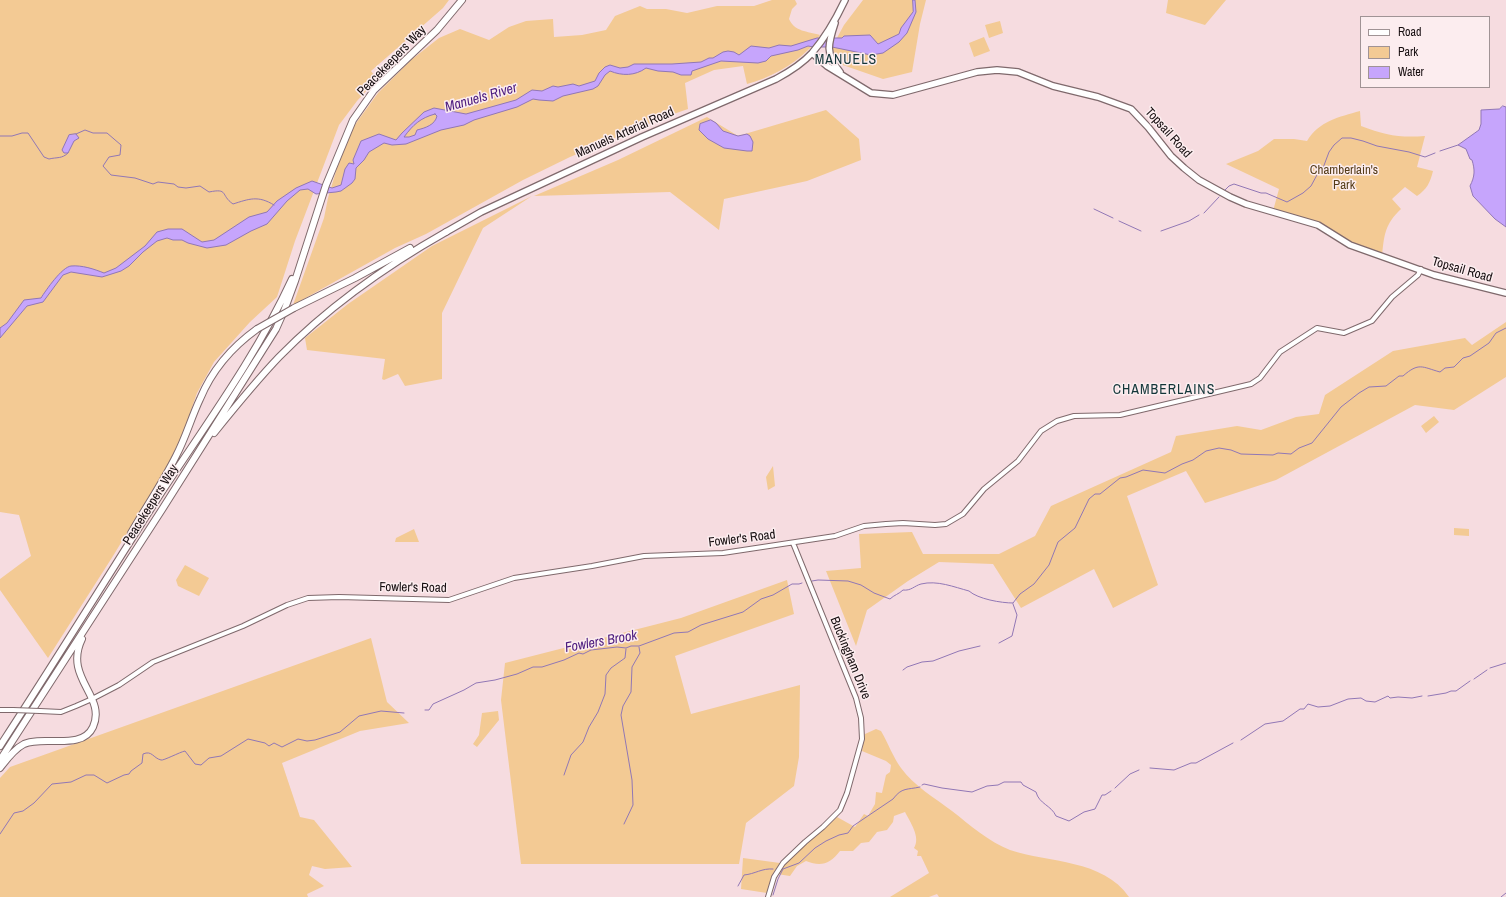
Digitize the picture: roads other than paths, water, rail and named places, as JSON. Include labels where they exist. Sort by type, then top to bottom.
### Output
[{"type":"highway","name":"Peacekeepers Way","points":[[0,760],[113,586],[276,329],[290,296],[326,185],[353,120],[374,90],[437,30],[462,0]]},
{"type":"highway","points":[[104,581],[176,456],[203,392],[211,377],[231,350],[257,329],[294,308],[355,278],[418,244],[446,232]]},
{"type":"highway","points":[[192,461],[248,390],[280,356],[320,319],[365,283],[412,251],[446,232]]},
{"type":"highway","name":"Peacekeepers Way","points":[[0,746],[104,581],[261,340],[285,295],[304,254]]},
{"type":"highway","points":[[0,768],[13,752],[24,744],[36,741],[76,740],[87,734],[93,726],[94,720],[92,699],[79,673],[77,654],[81,641],[113,586]]},
{"type":"main road","name":"Manuels Arterial Road","points":[[446,232],[481,212],[634,140],[747,93],[776,79],[791,70],[814,51],[829,33],[845,0]]},
{"type":"main road","points":[[829,33],[828,50],[831,59],[845,77]]},
{"type":"main road","name":"Topsail Road","points":[[814,51],[821,61],[871,93],[893,95],[977,72],[998,70],[1018,72],[1053,86],[1098,97],[1131,109],[1144,122],[1171,156],[1184,168],[1199,180],[1230,197],[1246,204],[1318,225],[1350,245],[1421,269],[1434,275],[1506,293]]},
{"type":"main road","points":[[791,70],[811,60],[821,61]]},
{"type":"street","name":"Fowler's Road","points":[[0,710],[61,712],[92,699],[119,685],[153,662],[243,626],[287,605],[304,599],[339,597],[448,600],[514,578],[644,556],[724,553],[835,536],[864,526],[899,523],[937,525],[951,522],[963,514],[984,489],[1017,462],[1037,436],[1053,423],[1074,416],[1120,415],[1251,384],[1260,378],[1280,352],[1316,328],[1344,333],[1373,320],[1392,297],[1418,275],[1421,269]]},
{"type":"street","name":"Buckingham Drive","points":[[768,897],[774,877],[783,863],[840,810],[848,790],[862,736],[861,716],[856,698],[793,543]]},
{"type":"water","points":[[913,0],[915,0],[916,12],[907,33],[899,42],[883,53],[871,55],[832,47],[808,46],[798,50],[771,56],[766,61],[758,63],[721,61],[692,71],[691,75],[681,75],[673,72],[658,71],[646,68],[633,74],[619,74],[610,71],[605,75],[598,86],[593,89],[563,96],[553,101],[533,99],[517,107],[474,120],[464,125],[441,130],[406,144],[392,145],[384,143],[369,152],[356,168],[355,179],[341,191],[316,194],[308,189],[300,190],[287,201],[267,224],[226,245],[207,248],[182,240],[167,238],[157,241],[129,266],[121,271],[102,277],[71,272],[63,275],[43,302],[27,306],[0,338],[0,328],[7,323],[24,300],[41,298],[54,279],[67,267],[84,267],[104,273],[116,268],[145,246],[157,232],[168,229],[182,229],[202,242],[214,240],[249,217],[267,212],[277,201],[296,188],[312,181],[332,188],[341,185],[345,169],[349,163],[354,164],[353,160],[361,141],[379,134],[396,140],[424,112],[434,108],[466,114],[516,100],[532,90],[542,91],[553,86],[558,87],[573,84],[579,86],[595,81],[599,73],[605,67],[610,65],[620,68],[628,67],[634,64],[701,62],[728,51],[739,55],[751,46],[769,48],[779,45],[791,46],[817,38],[842,38],[844,36],[870,35],[878,44],[899,34],[901,28],[913,12]],"holes":[[[435,114],[437,116],[432,124],[417,130],[415,135],[404,137],[421,120]]]},
{"type":"water","points":[[1503,106],[1506,107],[1506,227],[1495,219],[1473,196],[1470,186],[1474,173],[1472,160],[1470,159],[1466,149],[1458,145],[1479,130],[1481,124],[1481,110],[1499,109]]},
{"type":"water","points":[[711,120],[723,131],[738,136],[747,134],[750,136],[753,142],[752,151],[724,148],[708,139],[699,130],[700,124]]},
{"type":"water","points":[[76,134],[79,138],[74,141],[68,153],[64,153],[62,150],[69,135]]},
{"type":"waterway","points":[[76,134],[85,130],[93,133],[107,133],[121,145],[120,155],[109,157],[103,166],[111,175],[135,178],[153,184],[158,182],[174,184],[178,187],[186,188],[200,186],[209,192],[219,191],[224,193],[233,204],[249,199],[258,199],[274,205]]},
{"type":"waterway","points":[[0,136],[12,136],[28,133],[44,157],[49,159],[61,157],[68,153]]},
{"type":"waterway","points":[[1224,191],[1229,186],[1234,184],[1261,193],[1266,193],[1287,202],[1303,193],[1311,186],[1318,173],[1323,168],[1329,152],[1342,138],[1351,138],[1377,146],[1409,152],[1425,157],[1435,153]]},
{"type":"waterway","points":[[1440,151],[1458,145]]},
{"type":"waterway","points":[[1204,213],[1219,197]]},
{"type":"waterway","points":[[1094,209],[1113,218]]},
{"type":"waterway","points":[[1161,231],[1189,221],[1199,215]]},
{"type":"waterway","points":[[1119,221],[1141,231]]},
{"type":"waterway","name":"Fowlers Brook","points":[[1013,603],[1020,594],[1034,584],[1049,565],[1058,542],[1075,528],[1089,499],[1095,494],[1100,494],[1120,478],[1143,470],[1165,473],[1193,460],[1206,451],[1219,448],[1231,450],[1241,454],[1291,454],[1299,448],[1312,443],[1341,407],[1369,387],[1386,386],[1399,376],[1403,376],[1417,367],[1425,367],[1440,372],[1445,368],[1454,367],[1463,358],[1470,356],[1489,343],[1496,333],[1506,328]]},
{"type":"waterway","name":"Fowlers Brook","points":[[812,581],[848,581],[861,585],[874,593],[890,599],[903,590],[910,589],[921,584],[939,583],[969,591],[990,600],[1013,603]]},
{"type":"waterway","name":"Fowlers Brook","points":[[425,710],[429,710],[433,704],[476,683],[517,674],[533,667],[542,667],[591,650],[639,646],[674,633],[688,632],[701,625],[743,612],[761,599],[773,595],[792,584],[802,583]]},
{"type":"waterway","points":[[999,643],[1012,636],[1017,615],[1013,604]]},
{"type":"waterway","points":[[903,670],[907,667],[922,662],[933,661],[959,651],[980,646]]},
{"type":"waterway","points":[[624,824],[633,805],[632,780],[621,715],[623,706],[631,692],[632,667],[640,653],[639,647]]},
{"type":"waterway","points":[[564,775],[571,755],[583,742],[589,727],[598,712],[605,694],[606,675],[611,668],[625,658],[626,649]]},
{"type":"waterway","points":[[1490,668],[1506,663]]},
{"type":"waterway","points":[[1474,679],[1487,670]]},
{"type":"waterway","points":[[1428,696],[1456,691],[1470,681]]},
{"type":"waterway","points":[[1241,740],[1265,724],[1283,721],[1300,709],[1304,709],[1308,704],[1318,707],[1330,706],[1348,699],[1361,698],[1366,701],[1375,702],[1388,696],[1390,698],[1412,698],[1422,696]]},
{"type":"waterway","name":"Fowlers Brook","points":[[0,834],[14,813],[23,811],[34,803],[52,784],[71,782],[86,775],[94,775],[107,783],[129,774],[142,763],[143,754],[146,753],[162,760],[185,751],[195,764],[201,765],[209,758],[221,756],[248,739],[265,743],[269,746],[274,743],[282,747],[298,739],[307,741],[315,740],[340,732],[359,716],[381,711],[404,713]]},
{"type":"waterway","points":[[1150,768],[1174,770],[1191,763],[1196,763],[1233,743]]},
{"type":"waterway","points":[[1115,788],[1130,774],[1139,770]]},
{"type":"waterway","points":[[922,785],[924,784],[972,792],[987,786],[998,785],[1004,782],[1021,782],[1023,785],[1036,792],[1040,799],[1054,812],[1056,816],[1069,821],[1084,812],[1095,809],[1102,795],[1105,795],[1111,791]]},
{"type":"waterway","points":[[773,895],[783,869],[799,863],[815,848],[826,841],[848,833],[853,826],[893,799],[899,792],[920,787]]},
{"type":"waterway","points":[[738,886],[744,875],[752,874],[765,869],[773,869]]},
{"type":"waterway","points":[[1501,897],[1506,893]]},
{"type":"district","name":"MANUELS","points":[[846,60]]},
{"type":"district","name":"CHAMBERLAINS","points":[[1164,390]]},
{"type":"water label","name":"Manuels River","points":[[481,98]]},
{"type":"park label","name":"Chamberlain's Park","points":[[1344,178]]}]
